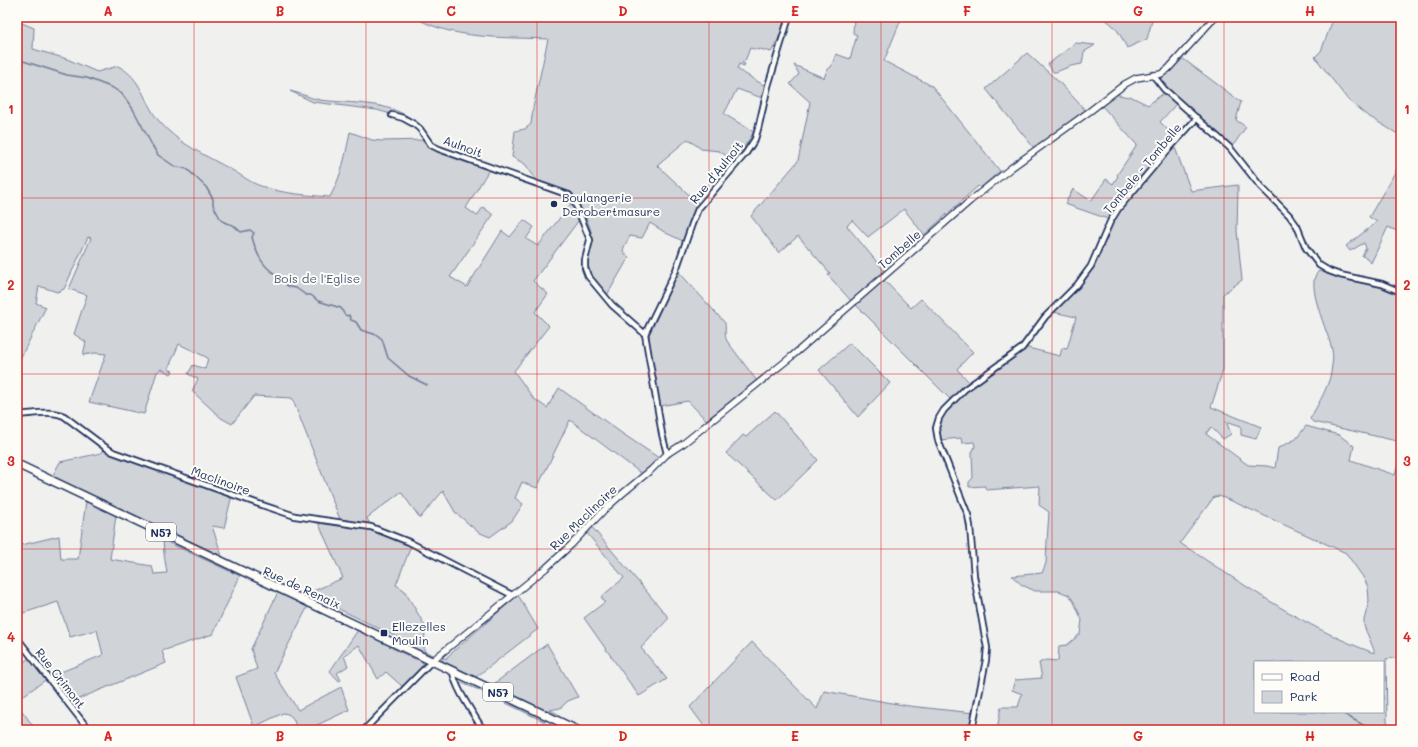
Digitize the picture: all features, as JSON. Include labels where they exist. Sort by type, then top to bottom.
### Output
[{"type":"main road","name":"Rue de Renaix","points":[[17,464],[577,730]]},
{"type":"street","name":"Rue d'Aulnoit","points":[[645,334],[674,277],[698,209],[746,153],[755,139],[766,92],[789,17]]},
{"type":"street","name":"Tombelle","points":[[667,454],[684,444],[781,366],[970,201],[1011,168],[1090,112],[1125,84],[1136,78],[1161,74],[1168,69],[1211,19],[1215,17]]},
{"type":"street","points":[[1153,75],[1164,89],[1230,148],[1260,187],[1289,215],[1297,226],[1306,248],[1319,265],[1328,271],[1340,275],[1382,284],[1401,292]]},
{"type":"street","name":"Aulnoit","points":[[392,115],[409,121],[420,129],[431,145],[439,149],[549,189],[567,194],[572,198],[589,233],[590,240],[585,260],[585,268],[588,276],[612,305],[645,334]]},
{"type":"street","name":"Tombele - Tombelle","points":[[972,730],[986,660],[986,637],[974,576],[968,515],[944,456],[937,436],[936,428],[941,415],[958,395],[981,376],[1022,348],[1043,319],[1076,286],[1091,266],[1110,222],[1118,209],[1197,118]]},
{"type":"street","points":[[645,334],[662,434],[667,454]]},
{"type":"street","name":"Maclinoire","points":[[17,415],[48,413],[61,415],[105,447],[151,466],[295,516],[372,527],[409,542],[512,595]]},
{"type":"street","name":"Rue Maclinoire","points":[[432,661],[562,553],[609,505],[652,469],[667,454]]},
{"type":"street","name":"Rue Crimont","points":[[17,638],[89,730]]},
{"type":"street","points":[[364,730],[432,661]]},
{"type":"street","points":[[453,671],[453,677],[483,730]]},
{"type":"green space","points":[[414,17],[787,17],[778,40],[771,52],[750,48],[745,61],[742,63],[745,64],[744,66],[739,64],[737,69],[765,86],[762,98],[737,89],[724,114],[754,132],[739,155],[737,154],[733,160],[719,151],[701,149],[688,139],[657,165],[699,204],[685,242],[650,223],[642,238],[630,236],[623,252],[629,257],[606,297],[593,280],[588,269],[587,264],[592,244],[590,227],[585,215],[573,195],[538,182],[525,164],[512,157],[515,131],[525,129],[531,124],[548,39],[462,34],[445,30]]},
{"type":"green space","points":[[854,17],[902,17],[884,61],[932,86],[1000,171],[980,188],[978,186],[924,235],[904,209],[868,237],[852,220],[847,226],[886,273],[882,277],[880,275],[852,300],[852,302],[828,275],[830,273],[798,236],[779,253],[751,216],[798,161],[810,102],[790,84],[799,74],[794,65],[824,78],[827,70],[831,67],[836,54],[850,59],[857,35],[853,33]]},
{"type":"green space","points":[[1101,17],[1153,17],[1147,39],[1127,48],[1120,34],[1114,27]]},
{"type":"green space","points":[[1334,17],[1401,17],[1401,136],[1365,114],[1348,100],[1315,57],[1321,51]]},
{"type":"green space","name":"Bois de l'Eglise","points":[[17,21],[34,28],[33,49],[67,59],[97,72],[118,66],[126,71],[138,84],[159,121],[175,136],[193,149],[257,185],[269,189],[295,194],[330,197],[343,166],[350,132],[372,140],[381,141],[426,140],[431,146],[490,168],[466,208],[477,216],[483,207],[493,215],[450,277],[467,287],[502,231],[510,237],[524,220],[534,227],[526,239],[538,246],[572,202],[579,220],[533,281],[548,294],[535,312],[549,326],[514,371],[533,398],[547,408],[559,388],[659,458],[657,462],[642,474],[570,420],[537,488],[522,482],[515,498],[523,504],[512,521],[490,537],[478,532],[455,512],[443,491],[420,518],[401,492],[367,518],[371,527],[341,522],[292,398],[254,396],[232,424],[221,418],[192,391],[198,379],[188,374],[193,365],[205,369],[208,358],[179,344],[168,369],[173,371],[171,374],[161,369],[157,372],[144,414],[89,402],[106,354],[95,353],[83,355],[86,342],[74,334],[87,295],[69,289],[91,238],[88,237],[64,289],[57,292],[39,286],[36,303],[46,307],[17,367]]},
{"type":"green space","points":[[1076,43],[1095,45],[1084,52],[1082,64],[1053,72],[1048,64]]},
{"type":"green space","points":[[1027,53],[1060,83],[1087,112],[1034,148],[986,89]]},
{"type":"green space","points":[[1182,58],[1241,102],[1236,120],[1246,127],[1232,147],[1168,91],[1161,82],[1161,78]]},
{"type":"green space","points":[[290,91],[320,100],[371,104],[384,107],[407,116],[417,124],[404,118],[377,110],[313,102]]},
{"type":"green space","points":[[1165,92],[1177,103],[1160,122],[1177,139],[1133,187],[1108,219],[1065,204],[1073,189],[1091,201],[1106,179],[1113,184],[1118,176],[1117,175],[1137,145],[1101,105],[1115,94],[1128,97],[1130,96],[1148,105]]},
{"type":"green space","points":[[1174,145],[1191,191],[1238,185],[1237,231],[1242,280],[1223,294],[1223,370],[1211,407],[1261,427],[1256,439],[1241,435],[1241,426],[1226,421],[1231,434],[1223,439],[1211,427],[1206,434],[1248,465],[1275,468],[1278,448],[1296,439],[1306,426],[1339,435],[1354,446],[1351,460],[1395,475],[1401,453],[1401,657],[1386,659],[1387,721],[1390,730],[997,730],[1001,707],[1018,707],[1022,694],[1012,690],[1015,680],[1042,678],[1039,663],[1046,660],[1058,661],[1059,646],[1067,645],[1080,634],[1082,620],[1074,602],[1069,595],[1059,591],[1035,591],[1022,585],[1012,576],[1042,573],[1046,563],[1049,512],[1039,505],[1040,486],[986,490],[985,486],[969,487],[969,482],[973,478],[972,453],[975,446],[974,442],[962,443],[961,438],[939,440],[937,427],[943,415],[962,394],[989,372],[1024,347],[1060,356],[1062,348],[1067,349],[1076,317],[1053,312],[1085,280],[1094,265],[1109,228],[1118,212]],"holes":[[[1219,496],[1346,553],[1363,577],[1368,587],[1369,601],[1364,626],[1374,653],[1323,631],[1298,618],[1250,589],[1180,543],[1214,497]]]},
{"type":"green space","points":[[1401,162],[1401,233],[1388,227],[1371,263],[1367,258],[1362,256],[1366,248],[1364,243],[1350,251],[1346,246],[1377,222],[1369,217]]},
{"type":"green space","points":[[678,271],[725,323],[725,335],[727,341],[757,381],[706,420],[688,401],[660,406],[650,353],[649,335]]},
{"type":"green space","points":[[1319,271],[1344,279],[1390,289],[1401,296],[1401,442],[1313,422],[1310,419],[1327,386],[1333,359],[1330,342],[1315,296],[1315,277]]},
{"type":"green space","points":[[883,279],[911,308],[921,299],[973,352],[957,369],[970,383],[963,387],[950,399],[855,304]]},
{"type":"green space","points":[[850,343],[890,383],[858,417],[819,370]]},
{"type":"green space","points":[[775,411],[818,460],[777,500],[726,453],[743,435],[746,437]]},
{"type":"green space","points":[[105,449],[232,495],[224,528],[212,526],[222,556],[54,477],[53,475],[60,462],[101,453]]},
{"type":"green space","points":[[86,501],[116,515],[110,559],[152,566],[154,574],[167,573],[163,540],[240,576],[213,634],[162,651],[166,663],[71,702],[93,730],[91,730],[51,676],[103,655],[97,630],[70,637],[58,602],[17,615],[17,546],[59,536],[61,559],[78,559]]},
{"type":"green space","points":[[317,520],[369,529],[411,546],[396,585],[404,590],[424,624],[424,651],[433,655],[428,655],[404,644],[405,641],[310,595],[311,592],[343,578]]},
{"type":"green space","points":[[591,526],[669,618],[641,648],[667,679],[639,696],[584,618],[605,602],[601,597],[624,578],[586,532]]},
{"type":"green space","points":[[278,592],[308,606],[274,673],[298,710],[341,687],[349,710],[315,726],[316,730],[296,730],[293,718],[283,713],[254,727],[236,677],[257,669],[251,649]]},
{"type":"green space","points":[[518,595],[538,629],[476,677],[442,661],[443,657],[446,659]]},
{"type":"green space","points":[[358,630],[391,645],[392,648],[415,659],[418,658],[423,663],[423,666],[403,687],[386,672],[378,679],[359,645],[344,656],[348,666],[337,673],[341,680],[339,681],[330,671]]},
{"type":"green space","points":[[752,642],[817,709],[824,691],[909,706],[974,713],[970,730],[707,730],[690,707]]},
{"type":"green space","points":[[547,644],[578,697],[568,701],[560,708],[550,710],[558,714],[559,717],[495,686],[497,685],[495,683]]},
{"type":"green space","points":[[29,658],[47,679],[17,700],[17,667]]},
{"type":"green space","points":[[457,677],[547,720],[545,722],[477,689],[461,683],[459,684]]},
{"type":"green space","points":[[17,704],[36,730],[17,730]]},
{"type":"waterway","points":[[17,59],[67,75],[87,78],[113,88],[122,94],[133,109],[158,155],[174,166],[187,169],[206,187],[213,199],[213,205],[221,220],[233,225],[241,232],[250,230],[254,233],[252,237],[255,248],[266,267],[275,274],[277,279],[290,287],[296,288],[306,295],[311,295],[318,301],[341,308],[344,314],[347,316],[349,315],[351,320],[356,322],[361,330],[377,335],[382,339],[388,358],[409,376],[427,385]]},
{"type":"waterway","points":[[1342,713],[1372,730]]},
{"type":"place","name":"Boulangerie Derobertmasure","points":[[554,204]]},
{"type":"place","name":"Ellezelles Moulin","points":[[384,633]]}]
